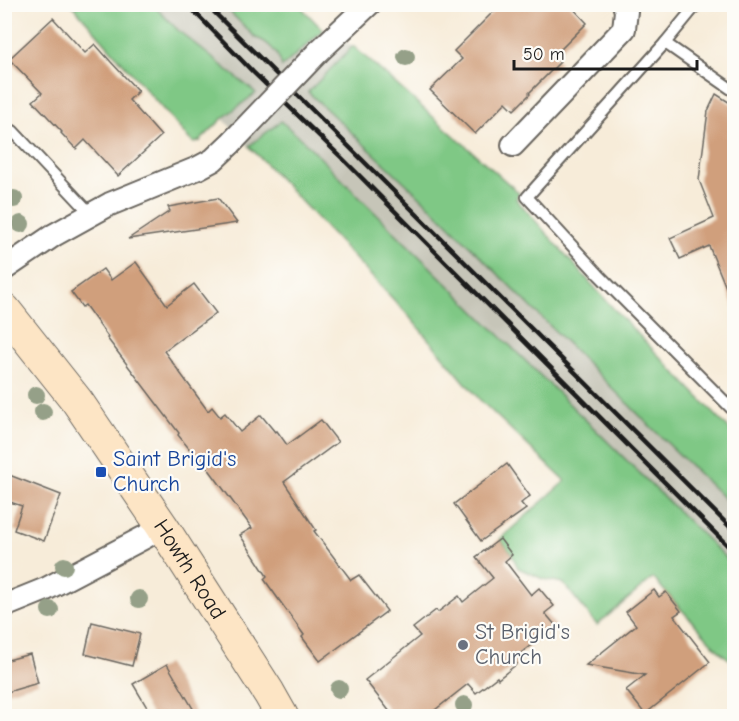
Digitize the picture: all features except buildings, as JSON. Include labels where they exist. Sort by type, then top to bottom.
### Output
[{"type":"main road","name":"Howth Road","points":[[4,309],[77,401],[162,526],[282,717]]},
{"type":"street","points":[[4,269],[54,234],[92,214],[213,160],[318,52],[369,4]]},
{"type":"street","points":[[513,145],[624,29],[626,11],[624,4]]},
{"type":"street","points":[[4,606],[46,589],[162,526]]},
{"type":"lane","points":[[697,4],[527,197],[599,275],[735,411]]},
{"type":"lane","points":[[665,42],[735,91]]},
{"type":"lane","points":[[4,139],[13,131],[92,214]]},
{"type":"shaded area","points":[[72,5],[299,5],[323,30],[353,46],[519,193],[516,199],[613,308],[734,434],[734,663],[719,651],[566,481],[480,400],[407,314],[223,119],[200,141],[194,143]]},
{"type":"green space","points":[[72,5],[153,5],[179,31],[256,93],[223,118],[200,141],[194,143]]},
{"type":"green space","points":[[223,5],[299,5],[323,30],[282,67],[273,49],[256,38]]},
{"type":"green space","points":[[353,46],[519,193],[516,199],[613,308],[734,434],[734,508],[430,206],[308,92]]},
{"type":"green space","points":[[281,121],[734,566],[734,663],[719,651],[653,578],[597,625],[563,583],[543,579],[518,568],[500,539],[565,481],[480,400],[407,314],[249,146]]},
{"type":"railway","points":[[187,4],[734,552]]},
{"type":"railway","points":[[206,4],[734,531]]},
{"type":"place","name":"Saint Brigid's Church","points":[[101,472]]},
{"type":"place","name":"St Brigid's Church","points":[[463,645]]}]
